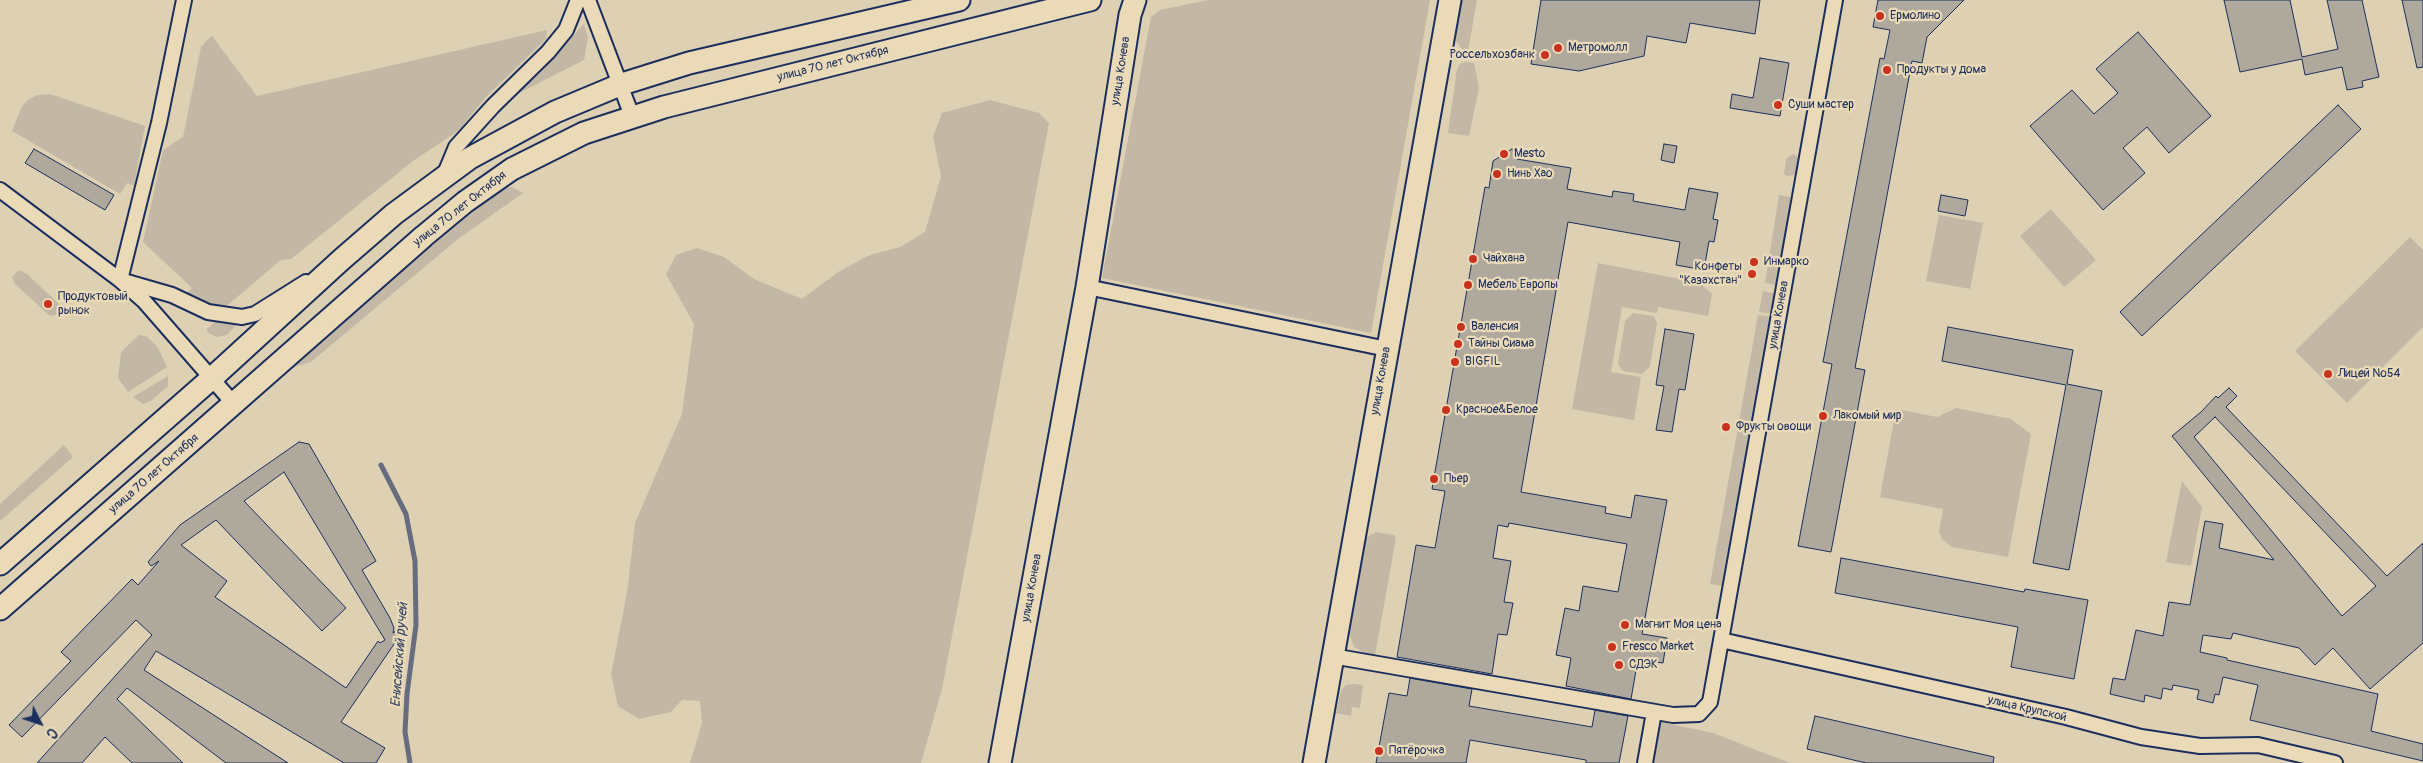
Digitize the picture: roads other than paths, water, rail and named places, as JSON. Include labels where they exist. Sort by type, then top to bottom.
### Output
[{"type":"main road","points":[[0,564],[212,378],[394,214],[443,176],[494,144],[555,112],[622,84],[689,63],[959,0]]},
{"type":"main road","name":"улица 70 лет Октября","points":[[0,608],[424,236],[465,202],[512,169],[568,139],[632,116],[834,63],[1090,0]]},
{"type":"main road","name":"улица Конева","points":[[1000,763],[1087,288],[1130,15],[1134,0]]},
{"type":"main road","name":"улица Конева","points":[[1314,763],[1450,0]]},
{"type":"street","points":[[120,280],[159,123],[184,0]]},
{"type":"street","points":[[443,176],[456,147],[493,106],[548,52],[566,30],[578,0]]},
{"type":"street","points":[[588,0],[622,84],[632,116]]},
{"type":"street","name":"улица Конева","points":[[1654,712],[1673,716],[1699,714],[1710,702],[1835,0]]},
{"type":"street","points":[[0,190],[144,300],[234,404]]},
{"type":"street","points":[[120,280],[172,295],[208,312],[242,317],[255,314],[341,260]]},
{"type":"street","points":[[1087,288],[1387,349]]},
{"type":"street","name":"улица Крупской","points":[[1721,640],[2066,717],[2142,737],[2200,746],[2258,745],[2335,763]]},
{"type":"street","points":[[1332,656],[1654,712],[1645,763]]},
{"type":"waterway","name":"Енисейский ручей","points":[[381,465],[406,514],[415,561],[416,625],[407,694],[405,732],[410,763]]},
{"type":"place","name":"Ермолино","points":[[1880,16]]},
{"type":"place","name":"Метромолл","points":[[1558,48]]},
{"type":"place","name":"Россельхозбанк","points":[[1545,55]]},
{"type":"place","name":"Продукты у дома","points":[[1887,70]]},
{"type":"place","name":"Суши мастер","points":[[1778,105]]},
{"type":"place","name":"Mesto","points":[[1504,154]]},
{"type":"place","name":"Нинь Хао","points":[[1497,174]]},
{"type":"place","name":"Чайхана","points":[[1473,259]]},
{"type":"place","name":"Инмарко","points":[[1754,262]]},
{"type":"place","name":"Конфеты \"Казахстан\"","points":[[1752,274]]},
{"type":"place","name":"Мебель Европы","points":[[1468,285]]},
{"type":"place","name":"Продуктовый рынок","points":[[48,304]]},
{"type":"place","name":"Валенсия","points":[[1461,327]]},
{"type":"place","name":"Тайны Сиама","points":[[1458,344]]},
{"type":"place","name":"BIGFIL","points":[[1455,362]]},
{"type":"place","name":"Лицей №54","points":[[2328,374]]},
{"type":"place","name":"Красное&Белое","points":[[1446,410]]},
{"type":"place","name":"Лакомый мир","points":[[1823,416]]},
{"type":"place","name":"Фрукты овощи","points":[[1726,427]]},
{"type":"place","name":"Пьер","points":[[1434,479]]},
{"type":"place","name":"Магнит Моя цена","points":[[1625,625]]},
{"type":"place","name":"Fresco Market","points":[[1612,647]]},
{"type":"place","name":"СДЭК","points":[[1619,665]]},
{"type":"place","name":"Пятёрочка","points":[[1379,751]]}]
